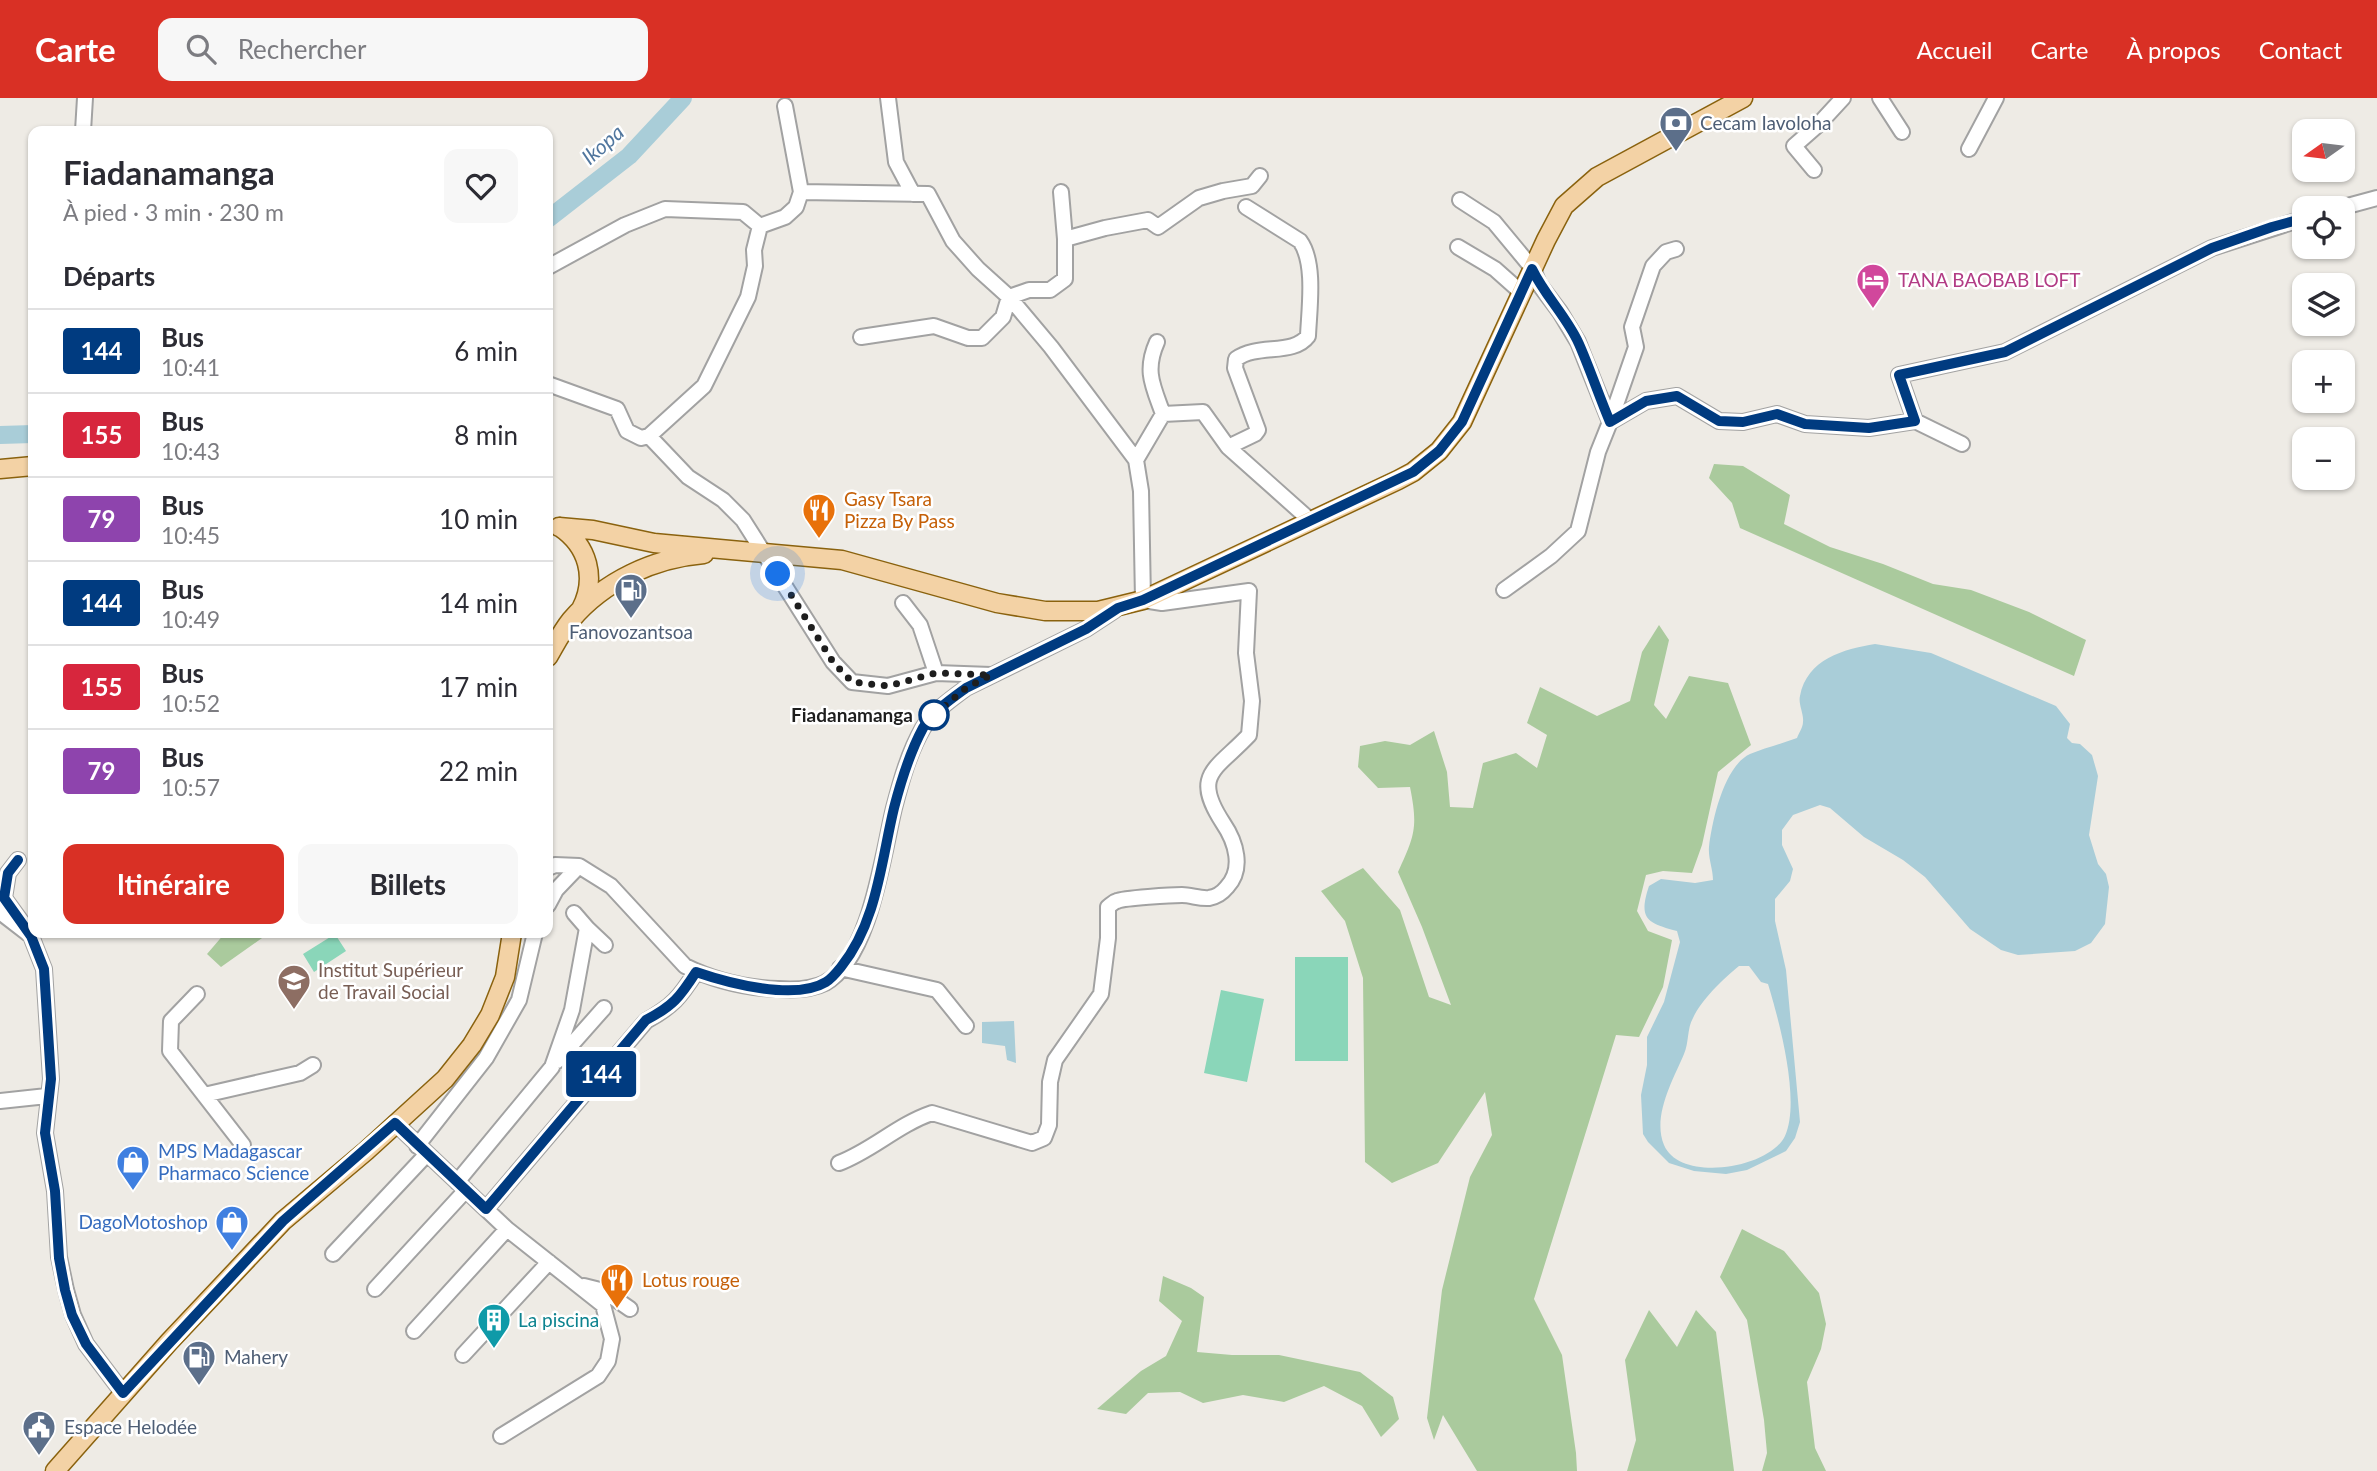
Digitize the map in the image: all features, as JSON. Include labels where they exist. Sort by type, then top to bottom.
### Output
[{"type":"main road","points":[[553,524],[654,543],[842,560],[998,603],[1063,612],[1118,608],[1143,600],[1413,472],[1439,451],[1451,438],[1470,406],[1532,269],[1564,206],[1580,190],[1627,160],[1743,98]]},
{"type":"main road","points":[[0,469],[28,466]]},
{"type":"main road","points":[[553,524],[580,545],[588,562],[589,589],[553,649]]},
{"type":"main road","points":[[553,630],[574,617],[614,583],[657,564],[692,555],[755,552]]},
{"type":"main road","points":[[54,1471],[283,1221],[445,1079],[472,1045],[490,1015],[503,983],[511,938]]},
{"type":"street","points":[[83,126],[85,98]]},
{"type":"street","points":[[888,98],[896,162],[913,194]]},
{"type":"street","points":[[1814,170],[1794,146],[1843,98]]},
{"type":"street","points":[[1880,98],[1902,132]]},
{"type":"street","points":[[1969,149],[1996,98]]},
{"type":"street","points":[[760,226],[785,216],[796,207],[801,192],[785,106]]},
{"type":"street","points":[[1065,239],[1148,220],[1158,227],[1199,198],[1252,187],[1260,176]]},
{"type":"street","points":[[801,192],[928,194],[953,240],[978,269],[1009,297],[1051,347],[1136,460],[1141,491],[1143,600],[1162,603],[1249,592],[1246,653],[1252,701],[1249,735],[1209,774],[1207,789],[1210,802],[1229,832],[1237,856],[1238,868],[1233,881],[1223,892],[1210,898],[1181,895],[1117,901],[1108,907],[1108,938],[1101,994],[1055,1059],[1050,1082],[1049,1125],[1044,1138],[1032,1143],[932,1113],[898,1129],[860,1156],[838,1163]]},
{"type":"street","points":[[1009,297],[1030,290],[1050,290],[1065,279],[1061,192]]},
{"type":"street","points":[[2355,204],[2377,198]]},
{"type":"street","points":[[1460,200],[1494,222],[1532,269],[1578,342],[1610,422]]},
{"type":"street","points":[[1228,447],[1258,430],[1236,368],[1236,359],[1260,348],[1293,347],[1303,343],[1308,336],[1309,266],[1306,250],[1300,242],[1245,207]]},
{"type":"street","points":[[553,264],[625,225],[665,209],[743,212],[760,226]]},
{"type":"street","points":[[1915,421],[1899,375],[2005,352],[2212,248],[2292,222]]},
{"type":"street","points":[[553,386],[617,410],[627,431],[641,438],[649,436],[704,386],[748,297],[760,226]]},
{"type":"street","points":[[1458,247],[1495,269],[1522,293]]},
{"type":"street","points":[[1504,590],[1551,556],[1578,531],[1598,452],[1636,347],[1632,327],[1653,266],[1667,252],[1676,249]]},
{"type":"street","points":[[861,337],[934,326],[968,338],[982,338],[1003,317],[1009,297]]},
{"type":"street","points":[[1136,460],[1163,414],[1150,375],[1150,358],[1157,342]]},
{"type":"street","points":[[1610,422],[1646,401],[1677,396],[1719,421],[1743,422],[1777,414],[1805,424],[1869,428],[1915,421],[1962,444]]},
{"type":"street","points":[[1163,414],[1203,412],[1228,447],[1311,521]]},
{"type":"street","points":[[649,436],[688,477],[723,500],[743,520],[755,552],[833,662],[852,682],[888,686],[936,673],[991,675]]},
{"type":"street","points":[[903,603],[920,625],[936,673]]},
{"type":"street","points":[[553,866],[579,866],[611,886],[685,966],[696,972],[723,982],[757,988],[809,988],[826,982],[852,954],[866,924],[909,758],[924,726],[948,701],[966,688],[1086,629],[1118,608]]},
{"type":"street","points":[[18,860],[8,873],[4,898],[28,932]]},
{"type":"street","points":[[553,896],[579,866]]},
{"type":"street","points":[[0,912],[28,934]]},
{"type":"street","points":[[574,913],[605,945]]},
{"type":"street","points":[[552,1067],[572,1010],[587,928]]},
{"type":"street","points":[[32,938],[44,969],[51,1079],[45,1133],[55,1191],[59,1258],[65,1290],[72,1315],[86,1344],[123,1393]]},
{"type":"street","points":[[333,1254],[422,1150],[486,1058],[519,1000],[534,938]]},
{"type":"street","points":[[840,968],[937,990],[966,1026]]},
{"type":"street","points":[[486,1209],[646,1020],[668,1008],[696,972]]},
{"type":"street","points":[[197,995],[171,1021],[170,1051],[243,1145]]},
{"type":"street","points":[[375,1289],[462,1186],[552,1067],[604,1008]]},
{"type":"street","points":[[204,1095],[300,1073],[313,1065]]},
{"type":"street","points":[[0,1101],[47,1096]]},
{"type":"street","points":[[395,1123],[507,1228],[603,1304],[612,1339],[608,1362],[598,1376],[501,1436]]},
{"type":"street","points":[[414,1331],[507,1228]]},
{"type":"street","points":[[463,1355],[549,1262]]},
{"type":"street","points":[[576,1283],[604,1291],[630,1309]]},
{"type":"green space","points":[[1714,464],[1743,466],[1790,495],[1784,524],[1830,547],[1933,584],[1971,590],[2029,612],[2086,640],[2074,676],[1740,528],[1732,503],[1709,478]]},
{"type":"green space","points":[[1659,625],[1669,640],[1654,705],[1666,719],[1689,676],[1728,683],[1751,745],[1718,772],[1702,845],[1692,873],[1663,871],[1646,875],[1637,911],[1648,931],[1672,940],[1663,987],[1639,1037],[1616,1035],[1534,1299],[1562,1355],[1577,1471],[1477,1471],[1443,1415],[1434,1440],[1427,1418],[1442,1290],[1470,1177],[1492,1135],[1485,1092],[1438,1163],[1392,1183],[1365,1162],[1363,978],[1345,921],[1321,891],[1363,868],[1400,910],[1429,997],[1451,1005],[1398,872],[1413,831],[1414,812],[1410,787],[1378,788],[1358,767],[1360,746],[1385,741],[1410,745],[1434,731],[1447,772],[1450,807],[1473,808],[1483,763],[1516,753],[1537,768],[1547,735],[1527,723],[1540,687],[1597,716],[1630,701],[1642,652]]},
{"type":"green space","points":[[221,938],[262,938],[221,967],[207,954]]},
{"type":"green space","points":[[329,938],[338,938],[346,951],[314,972],[303,954]]},
{"type":"green space","points":[[1295,957],[1348,957],[1348,1061],[1295,1061]]},
{"type":"green space","points":[[1221,990],[1264,999],[1247,1082],[1204,1073]]},
{"type":"green space","points":[[1742,1229],[1784,1251],[1819,1293],[1826,1324],[1821,1349],[1807,1382],[1815,1448],[1826,1471],[1762,1471],[1767,1453],[1764,1420],[1747,1320],[1720,1277]]},
{"type":"green space","points":[[1163,1276],[1204,1297],[1197,1352],[1279,1355],[1360,1372],[1393,1397],[1399,1419],[1381,1437],[1362,1406],[1324,1386],[1284,1402],[1243,1395],[1203,1403],[1180,1392],[1148,1393],[1126,1414],[1097,1409],[1141,1371],[1166,1356],[1182,1321],[1159,1301]]},
{"type":"green space","points":[[1649,1310],[1677,1347],[1696,1310],[1716,1332],[1734,1471],[1627,1471],[1636,1440],[1625,1360]]},
{"type":"water","points":[[1875,644],[1931,653],[2056,706],[2070,724],[2067,738],[2072,743],[2080,744],[2092,755],[2098,776],[2089,835],[2109,887],[2105,924],[2091,943],[2075,951],[2018,955],[2001,950],[1970,929],[1925,877],[1903,860],[1864,837],[1830,808],[1820,805],[1793,815],[1782,830],[1782,845],[1793,869],[1790,881],[1775,899],[1775,921],[1786,970],[1800,1122],[1795,1138],[1786,1151],[1747,1170],[1726,1174],[1694,1171],[1669,1163],[1643,1134],[1641,1095],[1647,1065],[1647,1037],[1664,1002],[1680,942],[1677,931],[1652,922],[1645,913],[1649,886],[1661,879],[1695,883],[1713,880],[1709,851],[1711,836],[1716,809],[1733,770],[1750,754],[1797,738],[1803,722],[1800,696],[1810,673],[1828,658]],"holes":[[[1739,966],[1749,966],[1761,982],[1768,984],[1787,1060],[1791,1103],[1785,1136],[1762,1157],[1744,1163],[1705,1168],[1687,1164],[1673,1157],[1664,1145],[1661,1122],[1665,1098],[1686,1050],[1691,1022],[1697,1011],[1713,990],[1733,971]]]},
{"type":"water","points":[[1014,1021],[1016,1063],[1007,1060],[1005,1046],[982,1043],[982,1022]]},
{"type":"waterway","name":"Ikopa","points":[[553,215],[629,156],[683,98]]},
{"type":"waterway","name":"Ikopa","points":[[0,435],[28,434]]},
{"type":"bus line","name":"144","points":[[32,938],[44,969],[51,1079],[45,1133],[55,1191],[59,1258],[65,1290],[72,1315],[86,1344],[123,1393],[283,1221],[366,1152],[395,1123],[486,1209],[646,1020],[668,1008],[696,972],[723,982],[757,988],[809,988],[826,982],[852,954],[866,924],[909,758],[924,726],[948,701],[966,688],[1086,629],[1118,608],[1143,600],[1413,472],[1439,451],[1462,422],[1532,269],[1578,342],[1610,422],[1646,401],[1677,396],[1719,421],[1743,422],[1777,414],[1805,424],[1869,428],[1915,421],[1899,375],[2005,352],[2212,248],[2292,222]]},
{"type":"bus line","name":"144","points":[[18,860],[8,873],[4,898],[28,932]]},
{"type":"place","name":"Cecam Iavoloha","points":[[1676,153]]},
{"type":"place","name":"TANA BAOBAB LOFT","points":[[1873,310]]},
{"type":"place","name":"Gasy Tsara Pizza By Pass","points":[[819,540]]},
{"type":"place","name":"Fanovozantsoa","points":[[631,620]]},
{"type":"place","name":"Fiadanamanga","points":[[934,715]]},
{"type":"place","name":"Institut Supérieur de Travail Social","points":[[294,1011]]},
{"type":"place","name":"MPS Madagascar Pharmaco Science","points":[[133,1192]]},
{"type":"place","name":"DagoMotoshop","points":[[232,1252]]},
{"type":"place","name":"Lotus rouge","points":[[617,1310]]},
{"type":"place","name":"La piscina","points":[[494,1350]]},
{"type":"place","name":"Mahery","points":[[199,1387]]},
{"type":"place","name":"Espace Helodée","points":[[39,1457]]},
{"type":"route","points":[[778,574],[833,662],[852,682],[888,686],[936,673],[991,675],[966,688],[934,715]]}]
